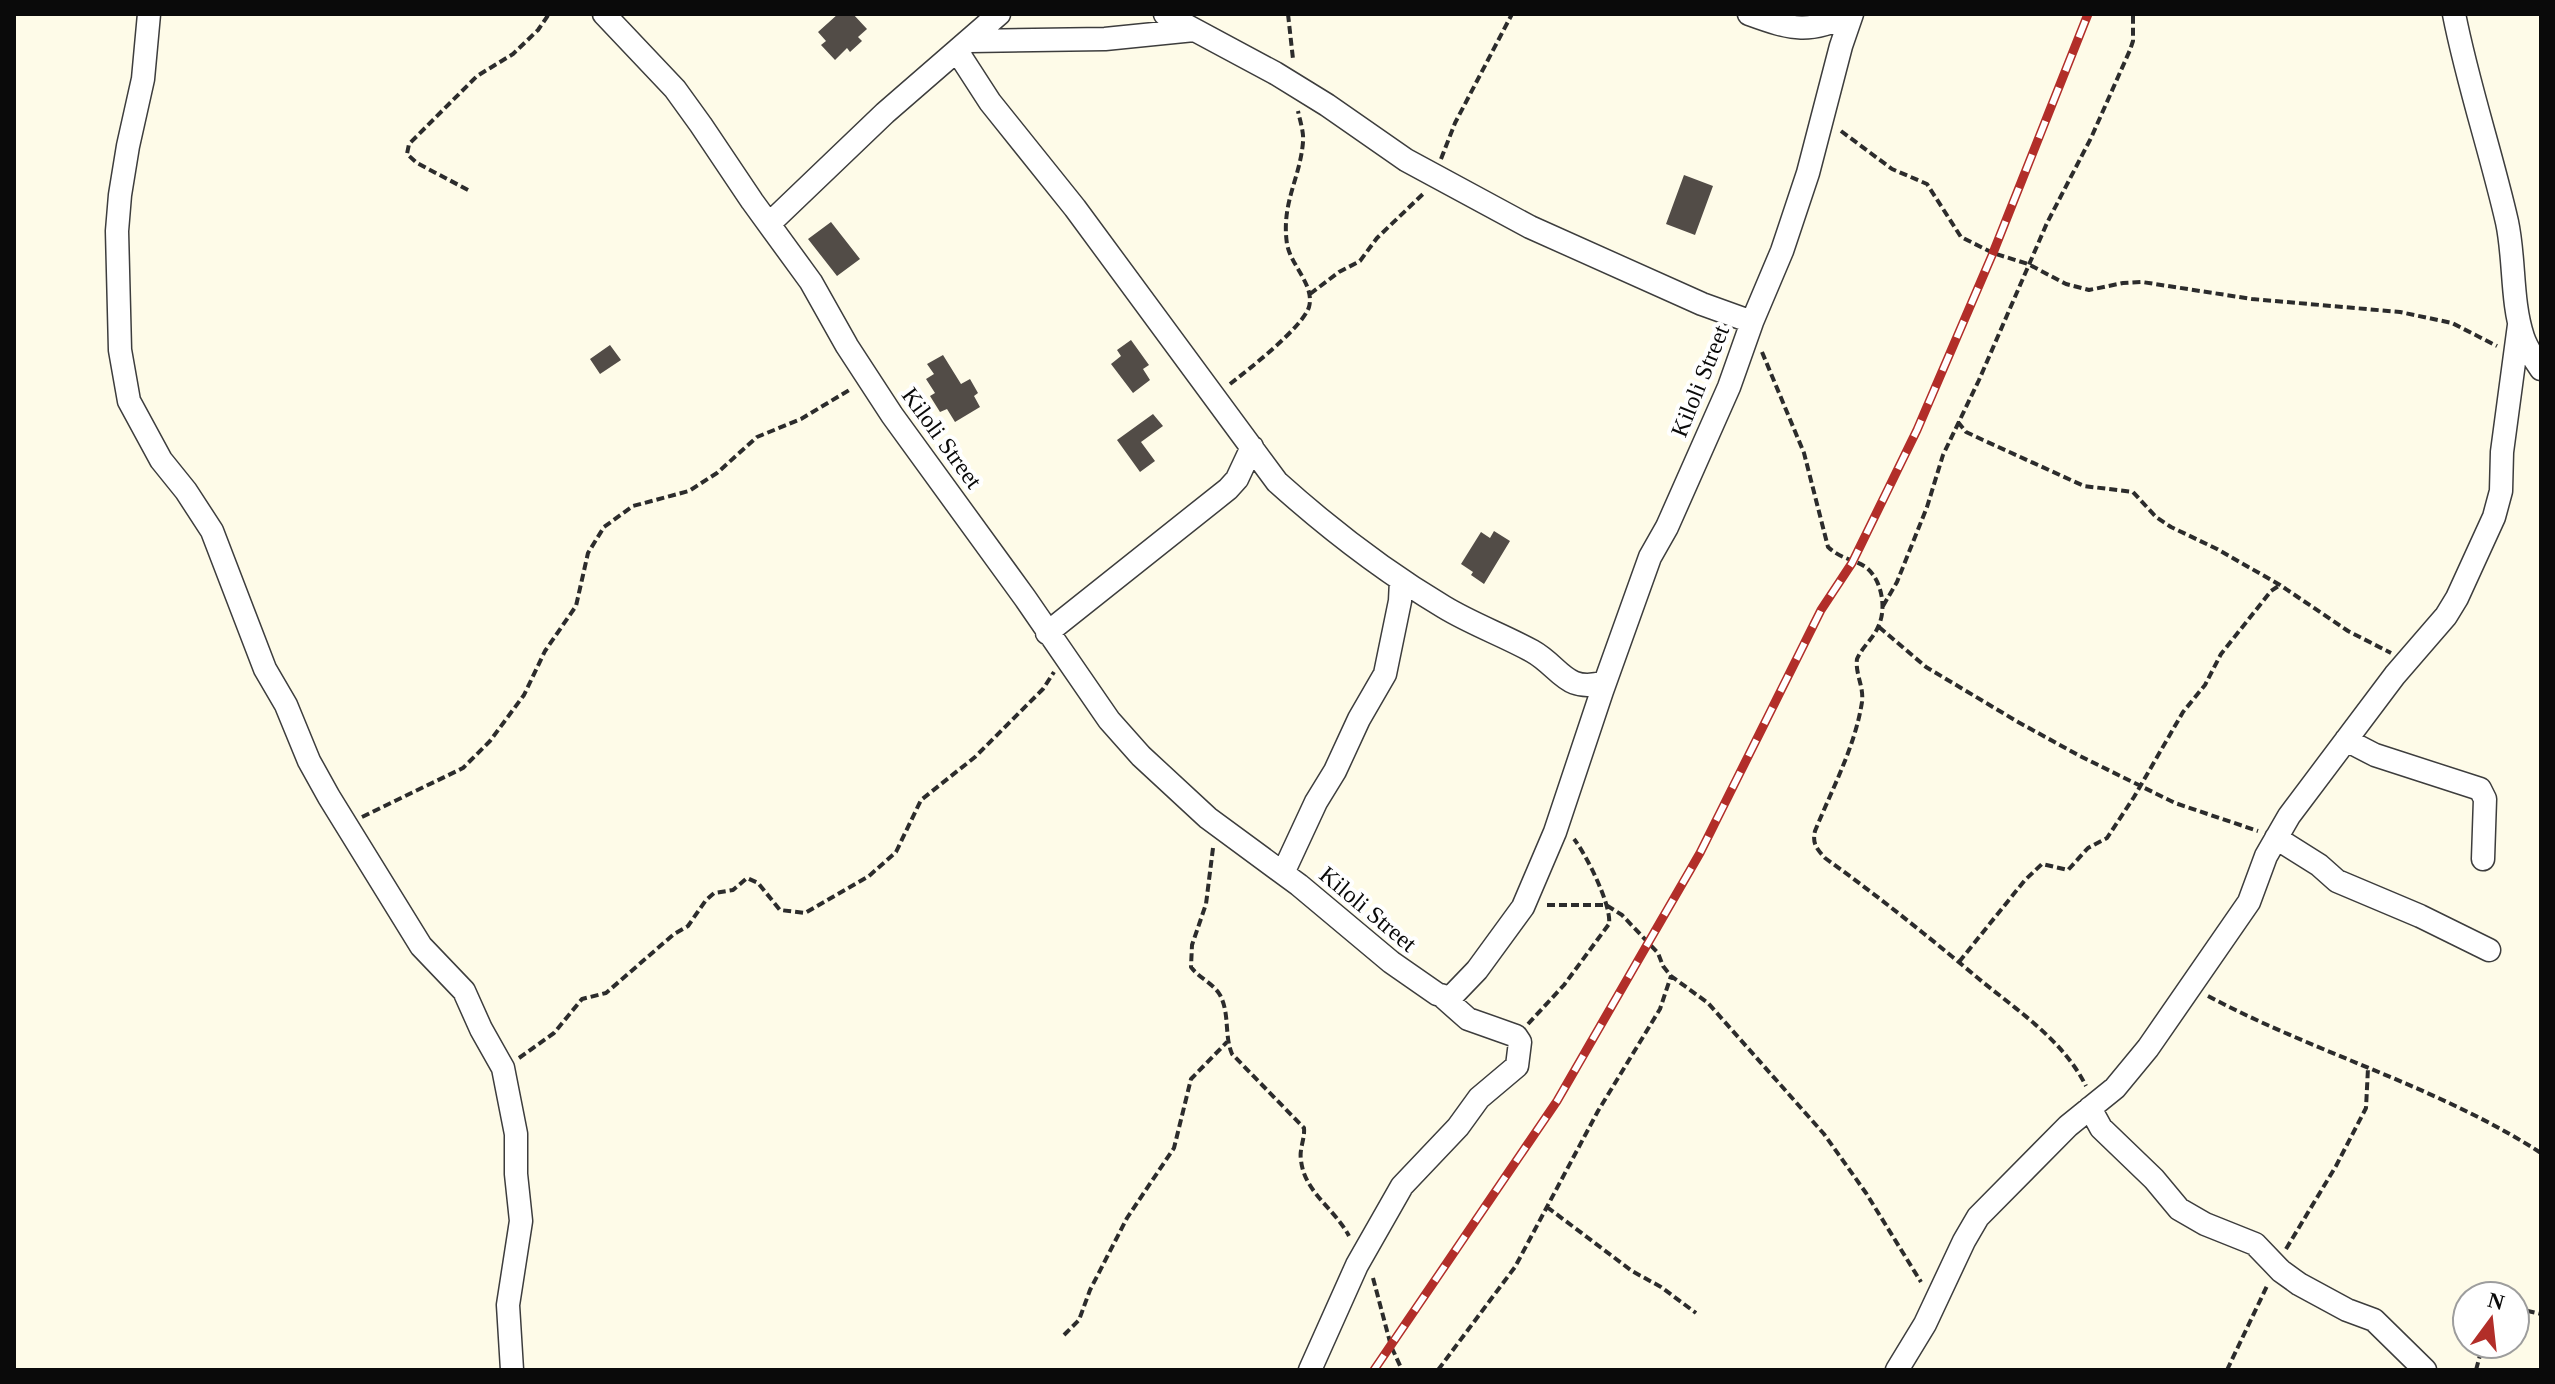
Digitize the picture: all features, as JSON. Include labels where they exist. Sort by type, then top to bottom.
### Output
[{"type":"street","points":[[149,14],[143,79],[126,158],[117,231],[120,350],[124,385],[155,451],[212,531],[265,669],[286,705],[309,761],[346,827],[421,946],[464,991],[503,1068],[516,1134],[521,1221],[508,1305],[512,1370]]},
{"type":"street","name":"Kiloli Street","points":[[604,14],[675,89],[811,282],[867,377],[1053,642],[1126,740],[1208,818],[1283,873],[1391,962],[1442,996],[1453,995],[1459,990],[1523,907],[1562,812],[1650,557],[1667,527],[1729,387],[1782,251],[1852,14]]},
{"type":"street","points":[[769,224],[885,113],[999,14]]},
{"type":"street","points":[[1165,14],[1296,85],[1406,160],[1558,241],[1702,304],[1752,322]]},
{"type":"street","points":[[1749,14],[1814,29],[1852,14]]},
{"type":"street","points":[[1897,1370],[1931,1311],[1978,1217],[2068,1126],[2115,1088],[2192,987],[2249,902],[2276,838],[2346,740],[2457,598],[2494,517],[2501,491],[2502,452],[2519,325],[2511,242],[2454,14]]},
{"type":"street","points":[[964,46],[1105,39],[1194,30]]},
{"type":"street","points":[[964,46],[990,102],[1075,208],[1277,482],[1401,580],[1448,609],[1537,654],[1572,683],[1583,686],[1605,682]]},
{"type":"street","points":[[2519,325],[2528,350],[2541,369]]},
{"type":"street","points":[[1053,642],[1228,489],[1237,479],[1252,447]]},
{"type":"street","points":[[1283,873],[1316,802],[1385,674],[1400,601],[1401,580]]},
{"type":"street","points":[[2346,740],[2375,755],[2480,789],[2485,799],[2483,859]]},
{"type":"street","points":[[2276,838],[2337,881],[2420,916],[2489,950]]},
{"type":"street","points":[[1310,1370],[1359,1261],[1402,1186],[1458,1127],[1479,1098],[1517,1066],[1520,1042],[1516,1036],[1468,1019],[1442,996]]},
{"type":"street","points":[[2090,1108],[2101,1128],[2154,1179],[2179,1209],[2205,1224],[2255,1244],[2299,1284],[2347,1310],[2374,1320],[2425,1370]]},
{"type":"path","points":[[468,190],[417,163],[407,154],[409,144],[477,76],[513,54],[538,30],[549,14]]},
{"type":"path","points":[[1215,395],[1247,371],[1298,324],[1309,305],[1310,294],[1293,263],[1287,244],[1286,206],[1303,141],[1288,14]]},
{"type":"path","points":[[1310,294],[1360,261],[1382,232],[1406,213],[1439,178],[1455,123],[1512,14]]},
{"type":"path","points":[[1882,608],[1904,566],[1943,455],[2028,264],[2091,138],[2130,50],[2133,14]]},
{"type":"path","points":[[1825,109],[1846,136],[1892,169],[1927,184],[1961,237],[1993,253],[2028,264],[2066,284],[2089,290],[2142,282],[2252,299],[2400,312],[2452,323],[2515,354]]},
{"type":"path","points":[[1752,322],[1804,453],[1828,547],[1839,557],[1868,569],[1879,587],[1882,608],[1879,627],[1857,659],[1863,690],[1856,730],[1813,840],[1825,858],[1959,962],[2061,1049],[2086,1084],[2090,1108]]},
{"type":"path","points":[[346,827],[373,810],[463,768],[475,758],[524,695],[545,651],[571,614],[578,598],[588,553],[604,527],[633,506],[689,491],[717,473],[757,437],[801,419],[867,377]]},
{"type":"path","points":[[1958,422],[1966,432],[2084,486],[2133,492],[2156,517],[2171,527],[2280,585],[2348,631],[2409,660]]},
{"type":"path","points":[[1959,962],[2025,880],[2042,864],[2068,870],[2088,848],[2107,838],[2183,712],[2205,685],[2221,654],[2271,591],[2280,585]]},
{"type":"path","points":[[1879,627],[1926,667],[1978,699],[2140,786],[2175,803],[2276,838]]},
{"type":"path","points":[[503,1068],[554,1033],[582,999],[606,993],[659,946],[688,926],[701,904],[714,893],[727,893],[747,878],[758,883],[780,910],[799,914],[869,876],[896,852],[921,800],[975,757],[1043,689],[1053,676],[1053,642]]},
{"type":"path","points":[[1520,1050],[1533,1017],[1564,985],[1609,924],[1609,911],[1591,863],[1570,834],[1562,812]]},
{"type":"path","points":[[1208,818],[1213,838],[1213,862],[1206,904],[1190,958],[1191,967],[1218,991],[1232,1054],[1304,1128],[1301,1159],[1307,1180],[1316,1196],[1343,1225],[1359,1261],[1375,1281],[1391,1346],[1402,1370]]},
{"type":"path","points":[[1523,907],[1606,905],[1622,915],[1649,943],[1671,976],[1708,1003],[1824,1134],[1866,1193],[1920,1281],[1931,1311]]},
{"type":"path","points":[[1438,1370],[1515,1267],[1598,1111],[1660,1009],[1671,976]]},
{"type":"path","points":[[2192,987],[2247,1016],[2461,1108],[2541,1153]]},
{"type":"path","points":[[1064,1335],[1079,1320],[1090,1290],[1127,1218],[1174,1148],[1191,1079],[1227,1042]]},
{"type":"path","points":[[2227,1370],[2276,1265],[2336,1166],[2366,1108],[2368,1068]]},
{"type":"path","points":[[1547,1207],[1632,1271],[1661,1287],[1696,1313]]},
{"type":"building","points":[[838,14],[853,14],[867,29],[858,37],[862,41],[850,52],[847,48],[835,60],[821,45],[826,41],[818,32]]},
{"type":"building","points":[[1684,175],[1713,186],[1695,235],[1666,224]]},
{"type":"building","points":[[831,222],[860,259],[837,276],[808,239]]},
{"type":"building","points":[[1131,340],[1149,365],[1143,369],[1150,380],[1133,393],[1111,364],[1121,356],[1117,350]]},
{"type":"building","points":[[610,345],[621,360],[600,374],[590,359]]},
{"type":"building","points":[[943,355],[961,384],[970,379],[978,393],[974,396],[980,407],[955,422],[947,409],[940,412],[930,396],[935,393],[926,379],[934,374],[927,364]]},
{"type":"building","points":[[1153,414],[1163,426],[1141,442],[1155,461],[1140,472],[1117,440]]},
{"type":"building","points":[[1494,531],[1510,541],[1484,584],[1461,564],[1481,532],[1490,538]]},
{"type":"railway","points":[[1374,1370],[1557,1101],[1700,853],[1821,610],[1852,563],[1917,430],[1993,253],[2088,14]]}]
